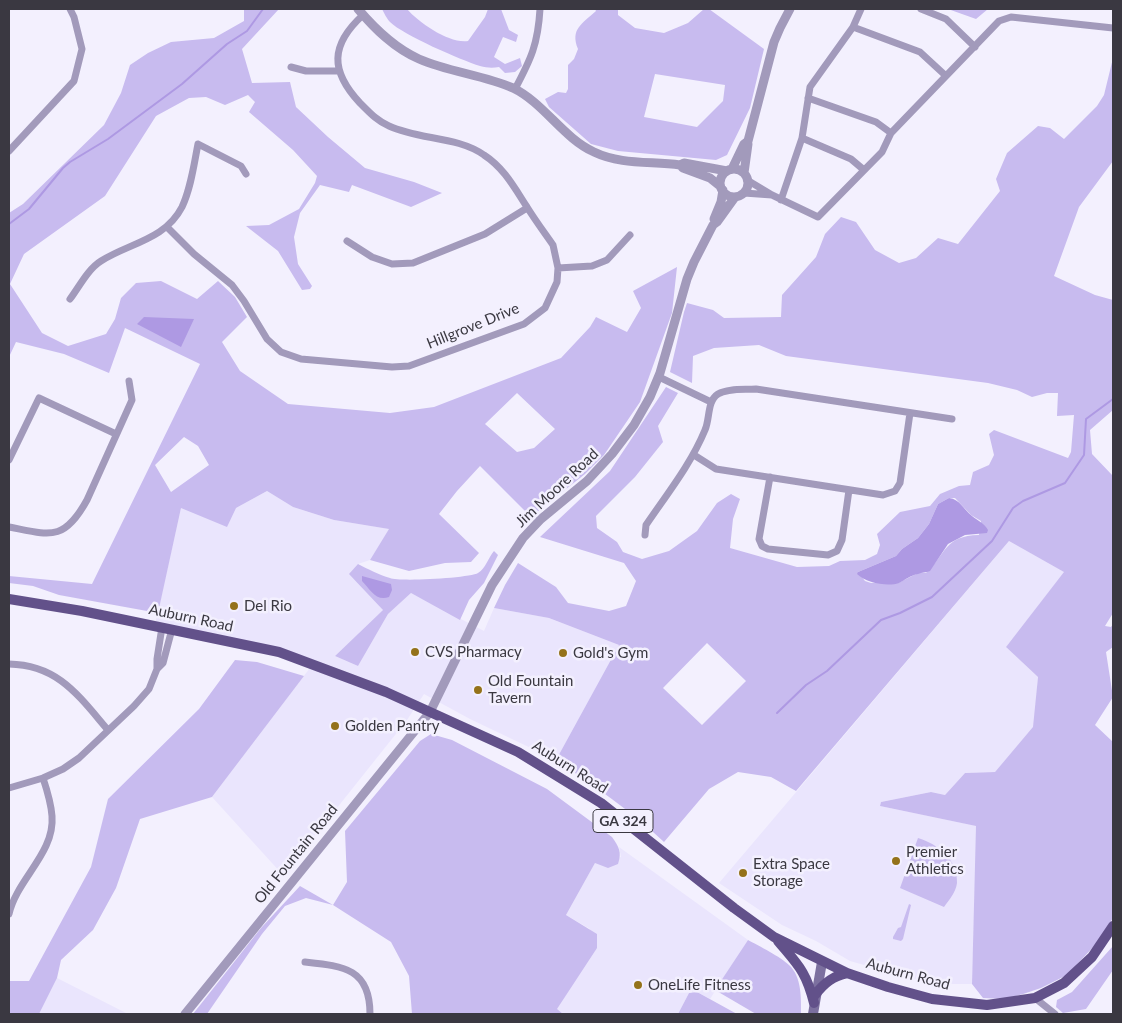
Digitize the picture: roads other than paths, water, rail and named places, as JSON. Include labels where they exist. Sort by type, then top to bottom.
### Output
[{"type":"main road","name":"Auburn Road","points":[[9,599],[167,628],[279,652],[386,692],[518,752],[601,803],[676,863],[774,937],[847,973],[932,999],[987,1005],[1035,998],[1064,983],[1092,957],[1113,926]]},
{"type":"main road","points":[[774,937],[798,963],[815,999]]},
{"type":"main road","points":[[814,1014],[822,962]]},
{"type":"main road","points":[[815,999],[822,985],[833,978],[847,973]]},
{"type":"street","points":[[9,151],[74,81],[82,49],[74,16],[70,9]]},
{"type":"street","points":[[515,89],[532,57],[539,30],[540,9]]},
{"type":"street","points":[[739,195],[746,188],[748,141],[774,42],[790,9]]},
{"type":"street","points":[[782,200],[802,138],[810,87],[853,27],[861,9]]},
{"type":"street","points":[[921,9],[946,19],[975,47]]},
{"type":"street","points":[[290,67],[306,71],[339,71],[338,56],[341,43],[360,12],[387,39],[414,56],[515,89],[542,109],[575,140],[592,152],[612,159],[680,165],[684,163],[729,170],[737,169],[772,195],[818,217],[882,152],[891,133],[999,21],[1011,17],[1113,28]]},
{"type":"street","points":[[853,27],[920,52],[946,76]]},
{"type":"street","name":"Hillgrove Drive","points":[[167,227],[194,254],[232,285],[244,301],[267,340],[281,352],[300,359],[392,367],[409,366],[524,324],[545,308],[558,282],[558,268],[553,245],[500,167],[482,153],[463,145],[385,124],[370,114],[356,99],[345,86],[339,71]]},
{"type":"street","points":[[808,98],[876,122],[891,133]]},
{"type":"street","points":[[802,138],[851,159],[864,170]]},
{"type":"street","points":[[722,188],[721,177],[729,170],[744,144],[748,141]]},
{"type":"street","points":[[70,299],[99,262],[151,238],[167,227],[182,207],[190,182],[198,144],[241,166],[246,174]]},
{"type":"street","points":[[680,165],[683,168],[710,178],[728,195],[772,195]]},
{"type":"street","name":"Jim Moore Road","points":[[430,712],[492,585],[523,538],[540,519],[587,481],[612,454],[634,425],[650,397],[659,377],[687,279],[713,225],[722,198],[722,188]]},
{"type":"street","name":"Jim Moore Road","points":[[713,225],[739,195]]},
{"type":"street","points":[[347,241],[372,258],[392,264],[413,263],[485,234],[527,208]]},
{"type":"street","points":[[558,268],[592,266],[607,260],[630,235]]},
{"type":"street","points":[[659,377],[712,402]]},
{"type":"street","points":[[9,527],[42,533],[56,533],[66,529],[79,515],[132,400],[129,381]]},
{"type":"street","points":[[645,535],[646,525],[694,456],[707,427],[712,402],[717,394],[727,391],[756,389],[952,419]]},
{"type":"street","points":[[9,460],[39,398],[116,434]]},
{"type":"street","points":[[694,456],[716,469],[884,495],[894,491],[900,483],[910,413]]},
{"type":"street","points":[[770,477],[759,538],[762,546],[768,549],[828,555],[837,551],[842,540],[849,490]]},
{"type":"street","points":[[9,788],[43,778],[63,769],[79,758],[134,706],[149,688],[157,669],[157,659],[167,628]]},
{"type":"street","points":[[9,664],[26,664],[44,670],[59,678],[80,697],[108,730]]},
{"type":"street","name":"Old Fountain Road","points":[[185,1014],[430,712]]},
{"type":"street","points":[[9,914],[13,898],[47,844],[51,832],[50,799],[43,778]]},
{"type":"street","points":[[305,962],[336,965],[353,973],[363,984],[370,998],[370,1014]]},
{"type":"street","points":[[1035,998],[1055,1014]]},
{"type":"waterway","points":[[9,224],[29,209],[70,162],[108,139],[182,84],[227,44],[247,31],[263,9]]},
{"type":"waterway","points":[[777,713],[806,685],[827,671],[881,620],[932,597],[992,541],[1013,508],[1023,501],[1065,483],[1084,455],[1086,419],[1113,399]]},
{"type":"place","name":"Del Rio","points":[[234,606]]},
{"type":"place","name":"CVS Pharmacy","points":[[415,652]]},
{"type":"place","name":"Gold's Gym","points":[[563,653]]},
{"type":"place","name":"Old Fountain Tavern","points":[[478,690]]},
{"type":"place","name":"Golden Pantry","points":[[335,726]]},
{"type":"place","name":"Premier Athletics","points":[[896,861]]},
{"type":"place","name":"Extra Space Storage","points":[[743,873]]},
{"type":"place","name":"OneLife Fitness","points":[[638,985]]}]
